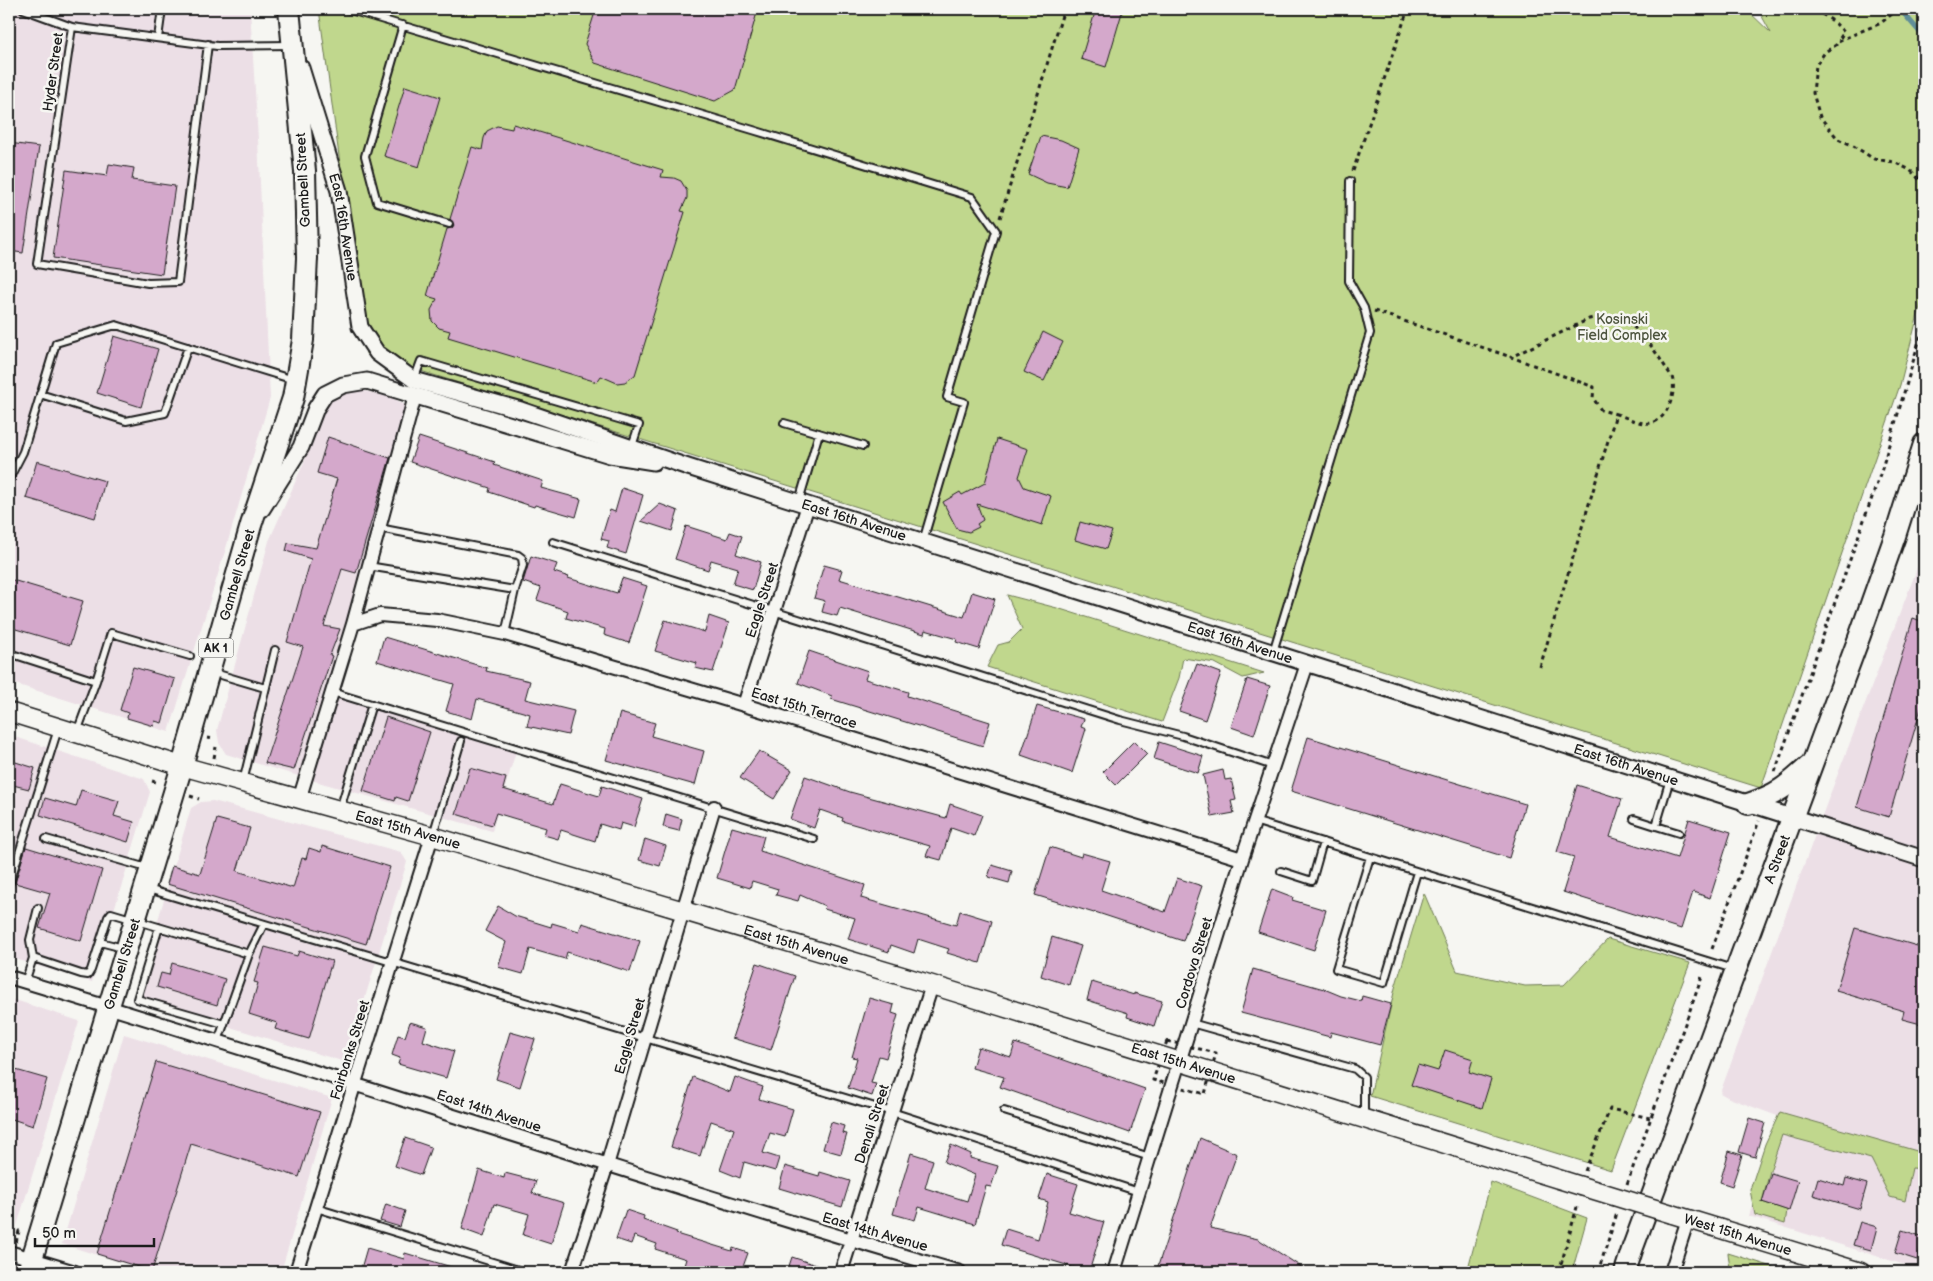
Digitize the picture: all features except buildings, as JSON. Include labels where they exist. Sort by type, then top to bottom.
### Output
[{"type":"main road","name":"Gambell Street","points":[[30,1266],[136,920],[251,525],[292,398],[296,380],[303,340],[307,258],[305,171],[289,9]]},
{"type":"main road","name":"A Street","points":[[1625,1272],[1917,476],[1924,444]]},
{"type":"main road","name":"East 15th Avenue","points":[[9,712],[182,766],[432,836],[932,985],[1364,1119],[1583,1178]]},
{"type":"main road","points":[[1748,804],[1766,799],[1782,790],[1812,763]]},
{"type":"main road","name":"West 15th Avenue","points":[[1583,1178],[1680,1216],[1861,1272]]},
{"type":"street","name":"East 16th Avenue","points":[[294,45],[339,191],[360,327],[377,353],[414,380],[521,410],[803,504],[1924,859]]},
{"type":"street","name":"East 16th Avenue","points":[[251,525],[301,447],[316,408],[325,394],[343,384],[367,381],[610,455],[688,467]]},
{"type":"street","points":[[299,800],[353,624],[415,396]]},
{"type":"street","name":"Eagle Street","points":[[744,705],[774,612],[803,504]]},
{"type":"street","name":"East 15th Terrace","points":[[353,624],[380,615],[438,620],[505,634],[744,705],[1242,860]]},
{"type":"street","name":"Cordova Street","points":[[1114,1272],[1254,821],[1307,664]]},
{"type":"street","name":"Eagle Street","points":[[572,1272],[607,1165],[714,807]]},
{"type":"street","name":"Fairbanks Street","points":[[296,1272],[432,836]]},
{"type":"street","name":"East 14th Avenue","points":[[9,977],[355,1084],[607,1165],[960,1272]]},
{"type":"street","name":"Denali Street","points":[[841,1272],[932,985]]},
{"type":"street","points":[[1671,1272],[1680,1216]]},
{"type":"street","points":[[9,1252],[30,1266],[75,1272]]},
{"type":"lane","points":[[23,9],[72,26],[158,38],[208,44],[294,45]]},
{"type":"lane","points":[[158,38],[162,9]]},
{"type":"lane","points":[[347,9],[972,198],[996,231],[947,397],[964,402],[923,541]]},
{"type":"lane","points":[[403,25],[365,156],[377,202],[449,224]]},
{"type":"lane","name":"Hyder Street","points":[[72,26],[37,264],[148,283],[178,282],[208,44]]},
{"type":"lane","points":[[1273,652],[1370,333],[1364,308],[1349,282],[1350,181]]},
{"type":"lane","points":[[9,479],[23,452],[56,343],[116,325],[296,380]]},
{"type":"lane","points":[[40,394],[126,421],[165,413],[188,346]]},
{"type":"lane","points":[[414,380],[420,360],[638,425],[632,446]]},
{"type":"lane","points":[[784,423],[863,446]]},
{"type":"lane","points":[[803,504],[820,433]]},
{"type":"lane","points":[[379,528],[518,555],[522,558],[523,565],[514,590],[505,634]]},
{"type":"lane","points":[[553,542],[1120,720],[1183,736],[1273,766]]},
{"type":"lane","points":[[368,566],[514,590]]},
{"type":"lane","points":[[76,734],[111,633],[190,656]]},
{"type":"lane","points":[[242,783],[275,650]]},
{"type":"lane","points":[[9,653],[96,680]]},
{"type":"lane","points":[[209,671],[265,688]]},
{"type":"lane","points":[[332,692],[814,839]]},
{"type":"lane","points":[[340,810],[372,704]]},
{"type":"lane","points":[[9,885],[58,728]]},
{"type":"lane","points":[[432,836],[460,741]]},
{"type":"lane","points":[[1656,826],[1670,779]]},
{"type":"lane","points":[[1634,819],[1679,833]]},
{"type":"lane","points":[[1254,821],[1736,970]]},
{"type":"lane","points":[[46,839],[264,924],[892,1112],[1139,1192]]},
{"type":"lane","points":[[1280,871],[1312,881],[1323,842]]},
{"type":"lane","points":[[1370,857],[1336,969],[1384,983],[1417,872]]},
{"type":"lane","points":[[25,982],[33,958],[30,940],[38,908]]},
{"type":"lane","points":[[33,958],[88,975],[111,913],[248,954]]},
{"type":"lane","points":[[218,1041],[248,954],[264,924]]},
{"type":"lane","points":[[159,927],[137,999],[224,1024]]},
{"type":"lane","points":[[100,942],[127,949]]},
{"type":"lane","points":[[1191,1023],[1355,1069],[1364,1077],[1364,1119]]},
{"type":"lane","points":[[1004,1111],[1150,1157]]},
{"type":"lane","points":[[316,1208],[525,1272]]},
{"type":"path","points":[[996,231],[1064,9]]},
{"type":"path","points":[[1350,181],[1408,9]]},
{"type":"path","points":[[1816,9],[1833,21],[1844,32],[1836,44],[1825,52],[1816,65],[1813,93],[1820,117],[1838,139],[1852,145],[1874,159],[1894,162],[1910,170],[1924,184]]},
{"type":"path","points":[[1838,41],[1880,23],[1898,9]]},
{"type":"path","points":[[1364,308],[1388,314],[1594,388],[1593,398],[1601,410],[1644,422],[1650,423],[1661,418],[1674,393],[1675,385],[1672,377],[1640,331],[1622,320],[1611,316],[1595,317],[1511,357]]},
{"type":"path","points":[[1772,780],[1881,472],[1924,324]]},
{"type":"path","points":[[1540,667],[1616,414]]},
{"type":"path","points":[[1712,949],[1755,832]]},
{"type":"path","points":[[1624,1192],[1703,974]]},
{"type":"path","points":[[1583,1178],[1610,1108],[1650,1118]]},
{"type":"path","points":[[1559,1272],[1577,1207]]},
{"type":"path","points":[[1598,1272],[1618,1210]]},
{"type":"shaded area","points":[[9,9],[250,9],[270,398],[169,732],[9,682]]},
{"type":"shaded area","points":[[352,388],[391,397],[412,409],[332,692],[517,748],[492,831],[226,754],[219,743],[217,730],[269,541],[305,460],[321,415],[329,403]]},
{"type":"shaded area","points":[[1924,546],[1924,1271],[1749,1216],[1780,1117],[1720,1093]]},
{"type":"shaded area","points":[[9,735],[144,779],[150,792],[92,982],[9,957]]},
{"type":"shaded area","points":[[213,801],[401,852],[407,862],[345,1062],[135,998],[191,808],[201,802]]},
{"type":"shaded area","points":[[9,998],[79,1021],[15,1232],[9,1230]]},
{"type":"shaded area","points":[[124,1034],[332,1098],[281,1272],[152,1272],[62,1244]]},
{"type":"green space","name":"Kosinski Field Complex","points":[[319,9],[1746,9],[1771,33],[1758,9],[1924,9],[1924,291],[1900,385],[1761,788],[366,354]]},
{"type":"green space","points":[[1007,595],[1057,608],[1264,673],[1243,678],[1215,663],[1183,658],[1179,678],[1162,722],[987,667],[998,645],[1009,642],[1022,629]]},
{"type":"green space","points":[[1424,893],[1457,971],[1525,986],[1564,985],[1608,939],[1690,963],[1611,1170],[1370,1096],[1395,988]]},
{"type":"green space","points":[[1780,1112],[1924,1153],[1924,1169],[1912,1168],[1905,1201],[1890,1197],[1871,1159],[1782,1135],[1762,1202],[1787,1210],[1785,1224],[1755,1215],[1750,1190],[1765,1144]]},
{"type":"green space","points":[[1491,1182],[1587,1218],[1572,1272],[1467,1272]]},
{"type":"green space","points":[[1728,1253],[1789,1272],[1741,1272],[1730,1269]]},
{"type":"waterway","points":[[1900,9],[1924,37]]}]
